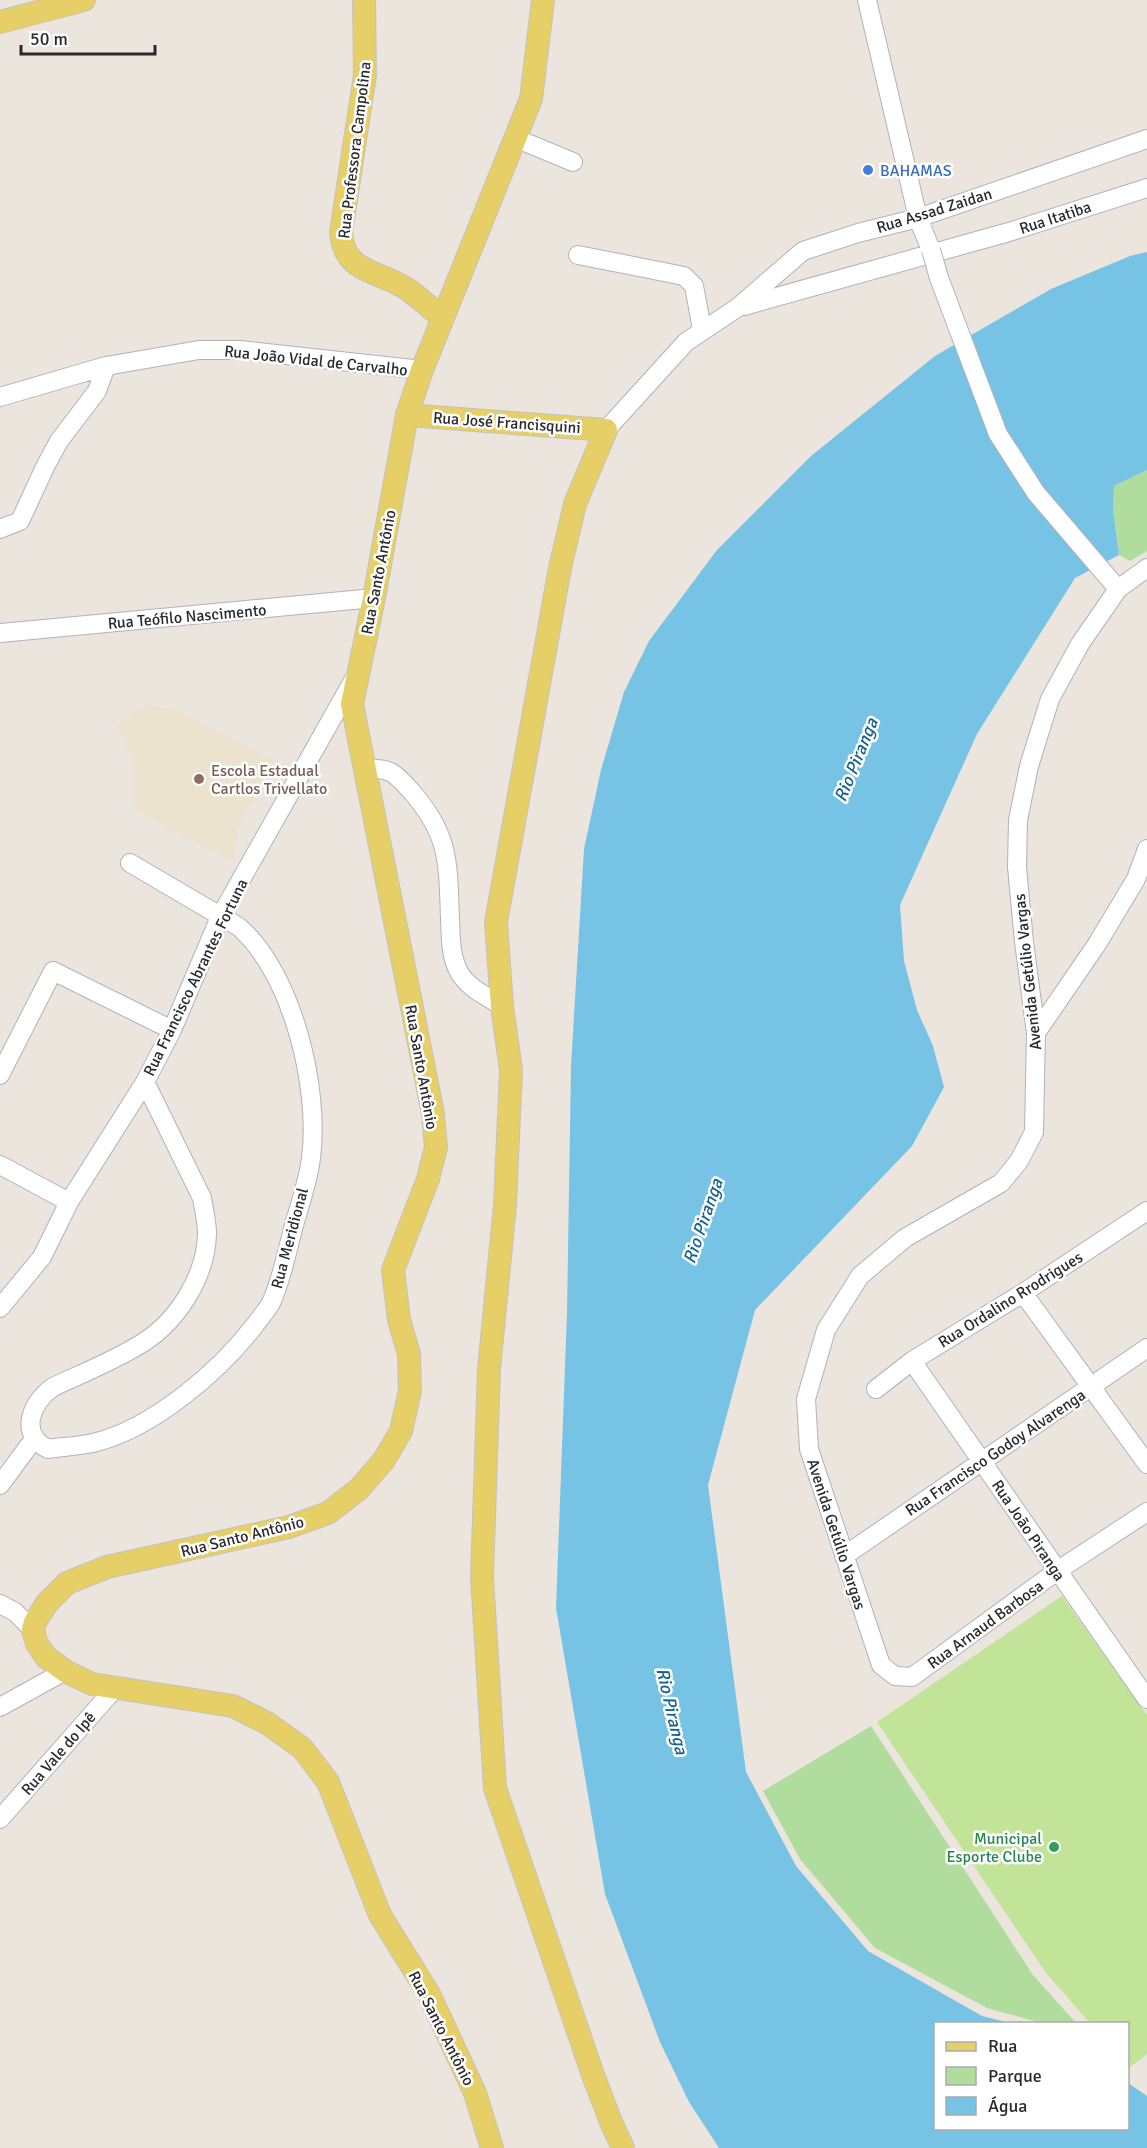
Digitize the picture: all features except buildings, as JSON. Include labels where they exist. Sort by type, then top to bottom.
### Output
[{"type":"main road","points":[[0,7],[25,0]]},
{"type":"main road","points":[[0,22],[84,0]]},
{"type":"main road","name":"Rua Professora Campolina","points":[[364,0],[365,75],[341,232],[344,252],[363,269],[405,287],[443,318]]},
{"type":"main road","name":"Rua Santo Antônio","points":[[492,2148],[476,2093],[429,1994],[380,1915],[328,1782],[302,1748],[267,1723],[233,1706],[92,1684],[65,1671],[40,1650],[33,1630],[47,1603],[67,1583],[107,1567],[289,1527],[328,1513],[359,1489],[384,1460],[401,1431],[410,1391],[409,1354],[399,1320],[393,1270],[428,1179],[436,1147],[433,1114],[352,704],[407,415],[422,370],[531,99],[543,0]]},
{"type":"main road","name":"Rua José Francisquini","points":[[407,415],[606,430]]},
{"type":"main road","points":[[606,430],[572,514],[560,568],[496,922],[502,1006],[511,1070],[505,1205],[489,1369],[482,1577],[495,1788],[593,2075],[623,2148]]},
{"type":"street","points":[[867,0],[918,218],[998,434],[1036,493],[1114,585]]},
{"type":"street","points":[[515,138],[573,162]]},
{"type":"street","name":"Rua Assad Zaidan","points":[[606,430],[686,342],[702,329],[737,308],[803,251],[858,233],[918,218],[1147,139]]},
{"type":"street","name":"Rua Itatiba","points":[[963,243],[1009,232],[1147,188]]},
{"type":"street","name":"Rua Assad Zaidan","points":[[737,308],[963,243]]},
{"type":"street","points":[[578,255],[684,276],[694,286],[702,329]]},
{"type":"street","name":"Rua João Vidal de Carvalho","points":[[0,397],[106,366],[199,350],[240,350],[422,370]]},
{"type":"street","points":[[0,529],[20,521],[59,441],[98,391],[106,366]]},
{"type":"street","name":"Avenida Getúlio Vargas","points":[[912,1677],[895,1676],[881,1665],[809,1449],[806,1399],[826,1330],[860,1276],[905,1238],[1001,1182],[1019,1161],[1034,1132],[1036,1033],[1017,867],[1018,820],[1029,766],[1050,699],[1114,585],[1147,568]]},
{"type":"street","name":"Rua Teófilo Nascimento","points":[[0,633],[374,598]]},
{"type":"street","name":"Rua Francisco Abrantes Fortuna","points":[[0,1308],[42,1257],[69,1202],[145,1082],[172,1030],[220,917],[359,670]]},
{"type":"street","points":[[365,770],[378,768],[394,773],[418,798],[434,821],[445,848],[448,864],[451,947],[457,969],[468,984],[502,1006]]},
{"type":"street","points":[[1036,1033],[1097,944],[1136,879],[1147,849]]},
{"type":"street","name":"Rua Meridional","points":[[34,1439],[48,1449],[93,1443],[139,1425],[165,1410],[217,1368],[239,1346],[271,1304],[311,1160],[312,1113],[305,1061],[287,997],[272,966],[253,939],[239,927],[130,863]]},
{"type":"street","points":[[0,1075],[53,971],[172,1030]]},
{"type":"street","points":[[0,1485],[34,1439],[31,1422],[38,1401],[44,1394],[52,1387],[145,1341],[158,1331],[177,1312],[190,1293],[201,1263],[207,1237],[206,1218],[201,1198],[145,1082]]},
{"type":"street","points":[[0,1165],[69,1202]]},
{"type":"street","name":"Rua Ordalino Rrodrigues","points":[[876,1389],[912,1361],[1023,1293],[1147,1212]]},
{"type":"street","points":[[1023,1293],[1147,1464]]},
{"type":"street","name":"Rua Francisco Godoy Alvarenga","points":[[844,1556],[1147,1348]]},
{"type":"street","name":"Rua João Piranga","points":[[912,1361],[1147,1699]]},
{"type":"street","name":"Rua Arnaud Barbosa","points":[[912,1677],[1057,1571],[1147,1512]]},
{"type":"street","points":[[0,1604],[15,1612],[33,1630]]},
{"type":"street","points":[[0,1707],[65,1671]]},
{"type":"street","name":"Rua Vale do Ipê","points":[[0,1819],[116,1687]]},
{"type":"shaded area","name":"Escola Estadual Cartlos Trivellato","points":[[145,705],[176,710],[274,760],[238,828],[233,862],[135,810],[135,761],[115,725]]},
{"type":"green space","points":[[1147,470],[1147,551],[1130,561],[1119,555],[1113,510],[1114,486]]},
{"type":"green space","name":"Municipal Esporte Clube","points":[[1062,1596],[1147,1715],[1147,2054],[1129,2068],[1129,2022],[1089,2022],[1046,1973],[877,1722]]},
{"type":"green space","points":[[871,1726],[1033,1975],[1075,2022],[1038,2022],[987,2008],[875,1948],[800,1859],[763,1791]]},
{"type":"water","name":"Rio Piranga","points":[[1147,252],[1147,470],[1114,486],[1113,510],[1119,555],[1075,578],[977,734],[900,905],[904,961],[917,1010],[933,1046],[944,1087],[912,1146],[755,1310],[708,1485],[746,1772],[796,1866],[868,1951],[982,2016],[1006,2022],[934,2022],[934,2130],[1129,2130],[1129,2084],[1147,2096],[1147,2148],[719,2148],[689,2102],[660,2042],[605,1894],[556,1608],[567,1313],[571,1066],[584,849],[601,770],[624,692],[649,641],[717,550],[811,456],[935,356],[1051,289],[1130,256]]},
{"type":"place","name":"BAHAMAS","points":[[868,170]]},
{"type":"place","name":"Escola Estadual Cartlos Trivellato","points":[[199,779]]},
{"type":"place","name":"Municipal Esporte Clube","points":[[1054,1847]]}]
